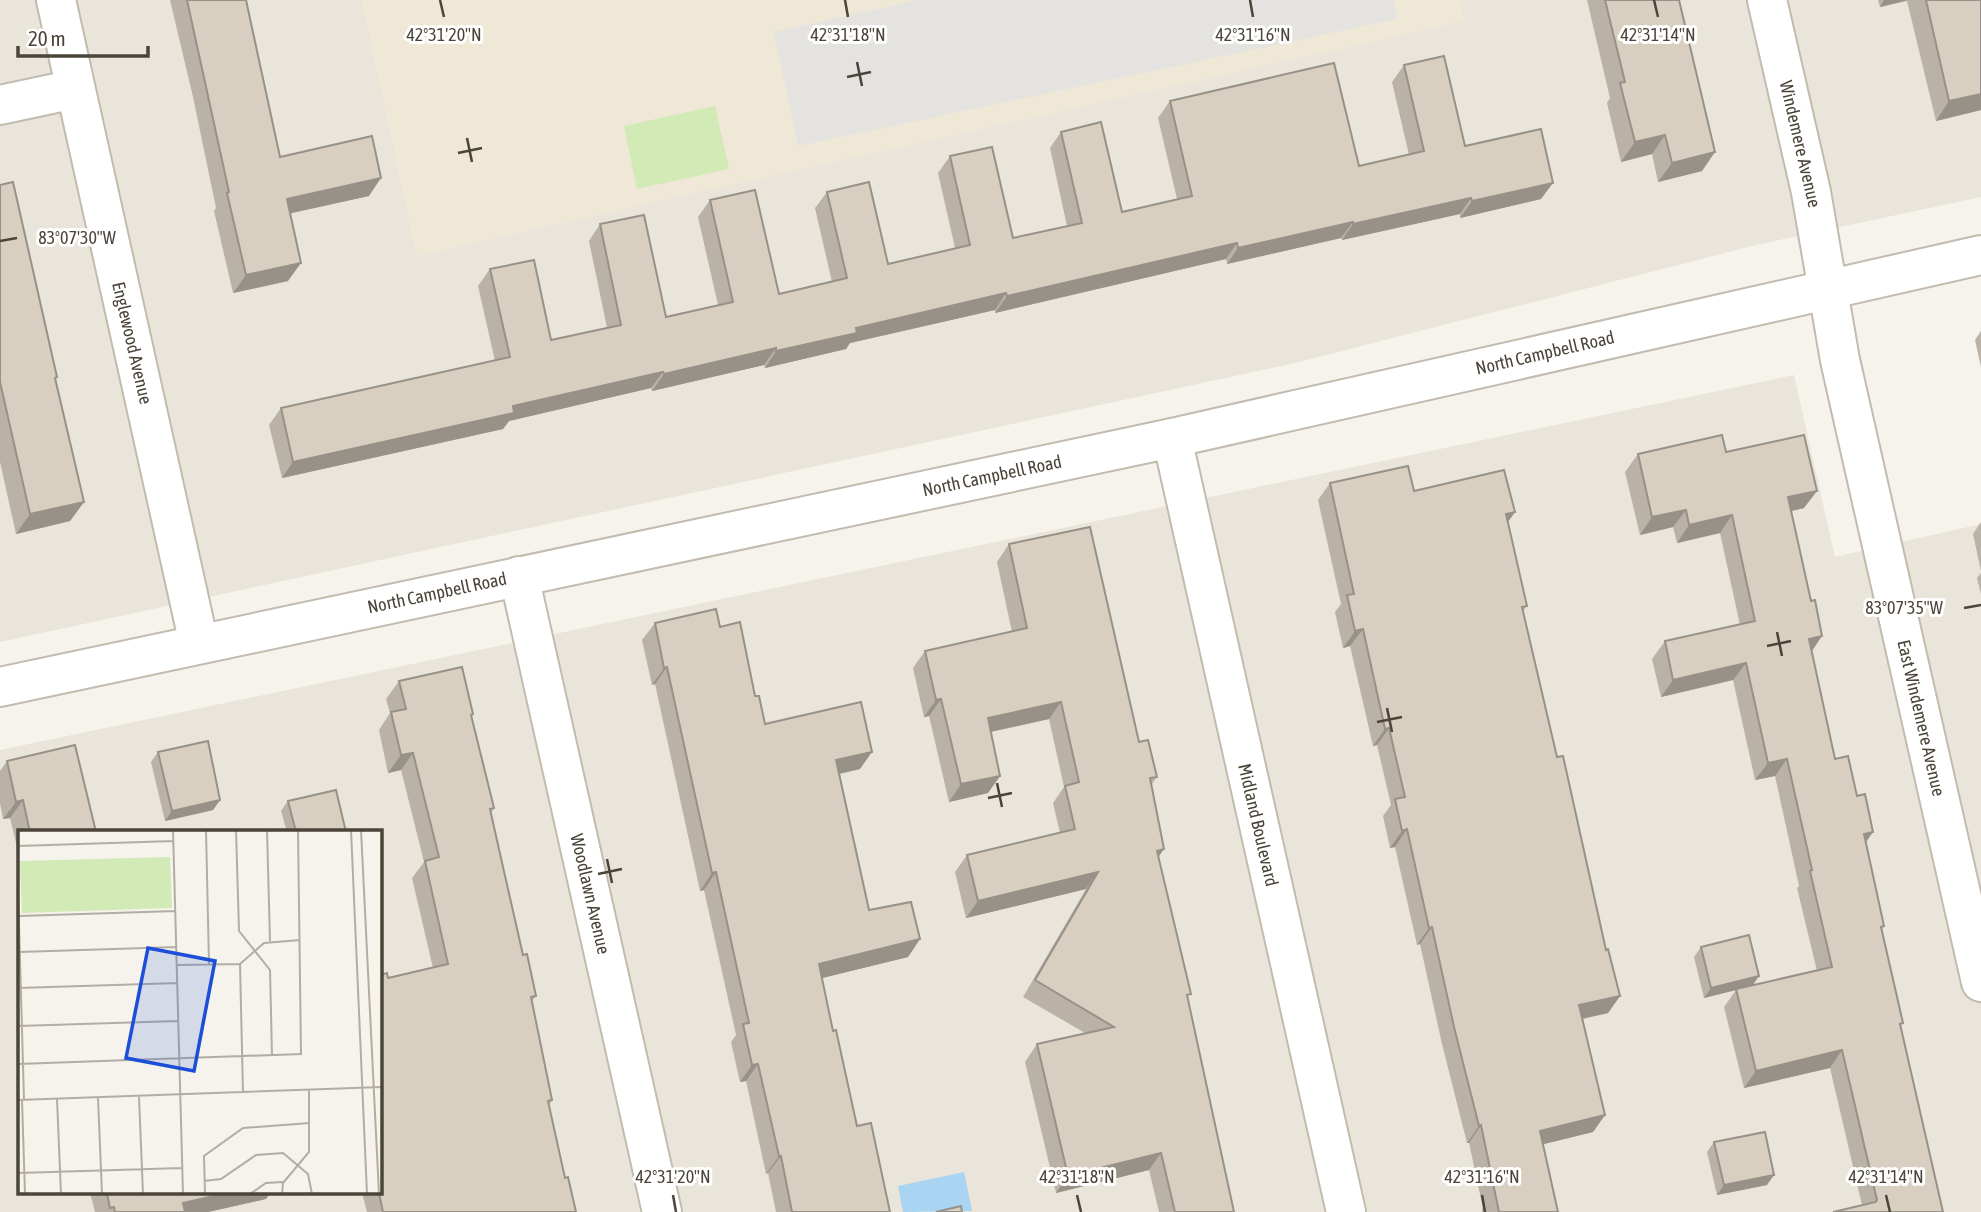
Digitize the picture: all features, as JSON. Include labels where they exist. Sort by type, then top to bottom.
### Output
[{"type":"street","name":"Englewood Avenue","points":[[56,0],[199,644]]},
{"type":"street","name":"Windemere Avenue","points":[[1767,0],[1811,192],[1828,289]]},
{"type":"street","points":[[0,105],[75,89]]},
{"type":"street","name":"North Campbell Road","points":[[0,687],[1172,438],[1981,255]]},
{"type":"street","name":"East Windemere Avenue","points":[[1828,289],[1840,360],[1981,982]]},
{"type":"street","name":"Midland Boulevard","points":[[1172,438],[1346,1212]]},
{"type":"street","name":"Woodlawn Avenue","points":[[519,576],[662,1212]]},
{"type":"shaded area","points":[[0,0],[362,0],[417,255],[1463,21],[1459,0],[1981,0],[1981,197],[1756,245],[1295,363],[0,642]]},
{"type":"shaded area","points":[[362,0],[1459,0],[1464,21],[417,255]]},
{"type":"shaded area","points":[[917,0],[1394,0],[1398,19],[798,146],[774,32]]},
{"type":"shaded area","points":[[1794,375],[1835,557],[1981,524],[1981,1212],[0,1212],[0,750]]},
{"type":"green space","points":[[715,106],[729,169],[637,189],[624,126]]},
{"type":"water","points":[[964,1172],[972,1211],[903,1212],[898,1186]]},
{"type":"building","points":[[187,0],[246,0],[280,157],[372,136],[381,178],[287,199],[301,263],[246,275]]},
{"type":"building","points":[[1605,0],[1679,0],[1715,152],[1672,163],[1665,135],[1635,142],[1620,83],[1625,82]]},
{"type":"building","points":[[1926,0],[1981,0],[1981,94],[1949,101]]},
{"type":"building","points":[[1444,56],[1465,146],[1541,129],[1553,183],[1472,201],[1471,198],[1353,222],[1238,248],[1237,243],[1007,296],[1006,293],[856,328],[857,333],[776,351],[776,348],[513,406],[514,413],[293,462],[281,408],[510,357],[490,269],[534,260],[551,340],[621,325],[600,224],[644,215],[666,317],[733,302],[710,200],[755,190],[779,294],[847,278],[827,192],[869,182],[888,264],[970,245],[950,156],[992,147],[1013,238],[1082,223],[1061,132],[1101,122],[1122,212],[1192,196],[1170,101],[1334,63],[1359,166],[1424,151],[1404,65]]},
{"type":"building","points":[[13,182],[84,502],[30,514],[0,382],[0,185]]},
{"type":"building","points":[[1722,435],[1726,452],[1804,435],[1817,491],[1788,497],[1811,601],[1815,600],[1822,636],[1809,639],[1835,759],[1848,756],[1857,796],[1865,794],[1873,832],[1864,834],[1884,926],[1881,927],[1943,1212],[1833,1212],[1877,1200],[1842,1050],[1756,1071],[1736,989],[1832,967],[1787,759],[1768,763],[1746,663],[1673,680],[1665,641],[1755,621],[1732,515],[1689,525],[1686,510],[1652,517],[1638,454]]},
{"type":"building","points":[[1408,466],[1414,491],[1504,470],[1515,512],[1506,514],[1527,606],[1522,607],[1557,757],[1563,756],[1606,950],[1608,949],[1620,996],[1579,1005],[1605,1115],[1540,1131],[1558,1212],[1499,1212],[1481,1125],[1479,1126],[1454,1027],[1432,927],[1429,928],[1407,829],[1402,831],[1395,799],[1405,797],[1389,728],[1385,729],[1363,629],[1355,631],[1347,595],[1354,594],[1330,483]]},
{"type":"building","points":[[1090,527],[1139,742],[1148,740],[1157,777],[1150,778],[1164,849],[1157,851],[1191,994],[1187,995],[1234,1212],[1175,1212],[1161,1153],[1068,1176],[1037,1044],[1114,1027],[1035,980],[1098,872],[978,901],[967,855],[1075,829],[1065,786],[1079,782],[1061,702],[988,718],[1000,776],[961,784],[941,699],[936,700],[925,651],[1027,628],[1009,544]]},
{"type":"building","points":[[716,609],[720,627],[740,622],[755,696],[759,696],[765,724],[861,702],[872,752],[836,760],[869,910],[911,902],[920,939],[819,964],[857,1126],[871,1123],[890,1212],[792,1212],[758,1064],[752,1065],[743,1024],[749,1023],[716,872],[712,873],[655,623]]},
{"type":"building","points":[[462,667],[494,808],[490,809],[503,867],[523,955],[527,954],[536,996],[531,997],[552,1100],[548,1101],[565,1178],[568,1177],[576,1212],[383,1212],[379,1194],[382,1194],[382,974],[387,973],[388,978],[448,964],[425,861],[439,857],[413,753],[401,755],[391,712],[406,709],[399,681]]},
{"type":"building","points":[[208,741],[220,800],[172,811],[158,752]]},
{"type":"building","points":[[75,745],[96,830],[30,830],[23,800],[16,802],[7,761]]},
{"type":"building","points":[[336,790],[346,830],[295,830],[288,801]]},
{"type":"building","points":[[1749,935],[1759,976],[1711,988],[1701,947]]},
{"type":"building","points":[[1765,1132],[1774,1175],[1724,1185],[1714,1142]]},
{"type":"building","points":[[107,1194],[223,1194],[183,1203],[185,1212],[115,1212],[114,1207],[110,1208]]},
{"type":"building","points":[[961,1206],[962,1212],[936,1212]]}]
